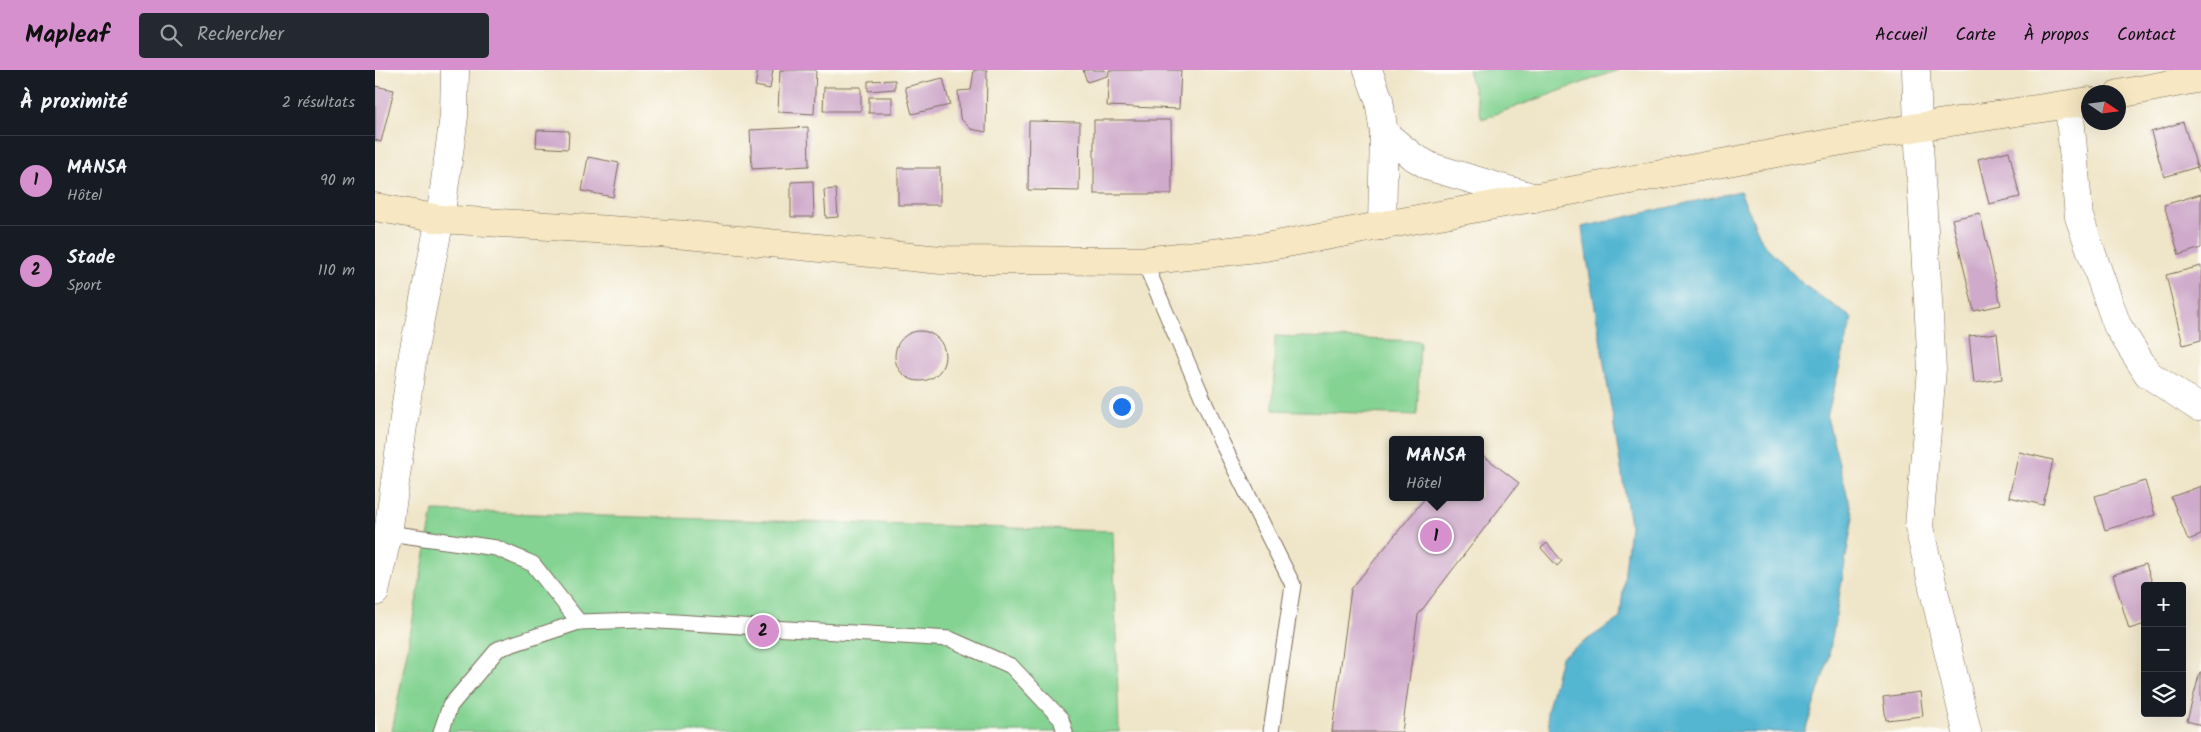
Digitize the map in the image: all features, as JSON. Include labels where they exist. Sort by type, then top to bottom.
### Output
[{"type":"main road","points":[[2126,92],[2183,77]]},
{"type":"main road","points":[[375,207],[440,219],[687,235],[941,260],[1144,261],[1265,247],[1918,127],[2079,103]]},
{"type":"street","points":[[375,592],[388,533],[413,354],[440,219],[454,116],[455,70]]},
{"type":"street","points":[[1368,70],[1379,100],[1384,133],[1382,226]]},
{"type":"street","points":[[1917,70],[1918,127],[1932,369],[1919,527],[1967,732]]},
{"type":"street","points":[[2079,103],[2079,217],[2117,325],[2149,374],[2198,407]]},
{"type":"street","points":[[1384,133],[1412,156],[1431,167],[1535,198]]},
{"type":"lane","points":[[1144,261],[1221,441],[1293,585],[1271,732]]},
{"type":"lane","points":[[388,533],[496,548],[533,564],[579,622]]},
{"type":"lane","points":[[441,732],[450,706],[498,649],[579,622],[643,620],[950,639],[1011,666],[1061,719],[1065,732]]},
{"type":"green space","points":[[1468,70],[1618,70],[1482,119]]},
{"type":"green space","points":[[1275,336],[1420,341],[1417,415],[1273,410]]},
{"type":"green space","points":[[433,511],[1113,531],[1119,732],[392,732]]},
{"type":"water","points":[[1740,191],[1763,243],[1804,285],[1852,318],[1827,417],[1853,517],[1828,661],[1805,732],[1550,732],[1547,712],[1561,657],[1620,618],[1630,525],[1582,227]]},
{"type":"building","points":[[758,70],[773,70],[770,89],[755,86]]},
{"type":"building","points":[[780,70],[816,70],[814,114],[778,112]]},
{"type":"building","points":[[974,70],[987,70],[986,132],[971,129],[960,118],[958,91],[971,90]]},
{"type":"building","points":[[1083,70],[1105,70],[1107,76],[1087,82]]},
{"type":"building","points":[[1109,70],[1181,70],[1179,109],[1107,106]]},
{"type":"building","points":[[943,78],[950,105],[912,114],[905,87]]},
{"type":"building","points":[[895,80],[895,89],[868,91],[868,81]]},
{"type":"building","points":[[375,86],[394,90],[381,142],[375,140]]},
{"type":"building","points":[[824,87],[861,87],[861,111],[823,111]]},
{"type":"building","points":[[869,97],[892,97],[892,113],[869,113]]},
{"type":"building","points":[[1094,120],[1171,120],[1172,194],[1094,194]]},
{"type":"building","points":[[1029,121],[1080,122],[1079,191],[1028,190]]},
{"type":"building","points":[[2183,122],[2197,167],[2164,177],[2151,132]]},
{"type":"building","points":[[808,127],[809,166],[752,169],[750,130]]},
{"type":"building","points":[[537,130],[569,131],[568,149],[536,147]]},
{"type":"building","points":[[2009,151],[2020,197],[1989,204],[1978,159]]},
{"type":"building","points":[[588,157],[619,163],[613,197],[582,191]]},
{"type":"building","points":[[2201,165],[2201,177],[2197,167]]},
{"type":"building","points":[[898,168],[940,168],[940,205],[898,205]]},
{"type":"building","points":[[813,181],[814,217],[791,217],[791,182]]},
{"type":"building","points":[[836,189],[838,217],[826,218],[824,190]]},
{"type":"building","points":[[2201,194],[2201,248],[2179,255],[2164,205]]},
{"type":"building","points":[[1980,213],[2001,305],[1974,311],[1952,219]]},
{"type":"building","points":[[2201,266],[2201,340],[2183,345],[2166,275]]},
{"type":"building","points":[[920,331],[934,335],[941,342],[945,356],[941,370],[934,377],[920,381],[906,377],[899,370],[895,356],[899,342],[906,335]]},
{"type":"building","points":[[1997,333],[2002,379],[1974,383],[1969,336]]},
{"type":"building","points":[[2019,452],[2053,460],[2043,505],[2009,497]]},
{"type":"building","points":[[1484,456],[1519,483],[1418,615],[1402,732],[1332,732],[1351,589],[1423,501],[1484,501]]},
{"type":"building","points":[[2145,481],[2155,515],[2105,530],[2095,496]]},
{"type":"building","points":[[2201,486],[2201,535],[2188,540],[2171,497]]},
{"type":"building","points":[[1547,543],[1562,561],[1557,566],[1541,548]]},
{"type":"building","points":[[2146,564],[2152,582],[2141,582],[2141,625],[2129,629],[2113,575]]},
{"type":"building","points":[[2201,672],[2201,725],[2187,721]]},
{"type":"building","points":[[1920,692],[1923,716],[1886,720],[1883,697]]},
{"type":"place","name":"MANSA","points":[[1436,536]]},
{"type":"place","name":"Stade","points":[[763,631]]}]
